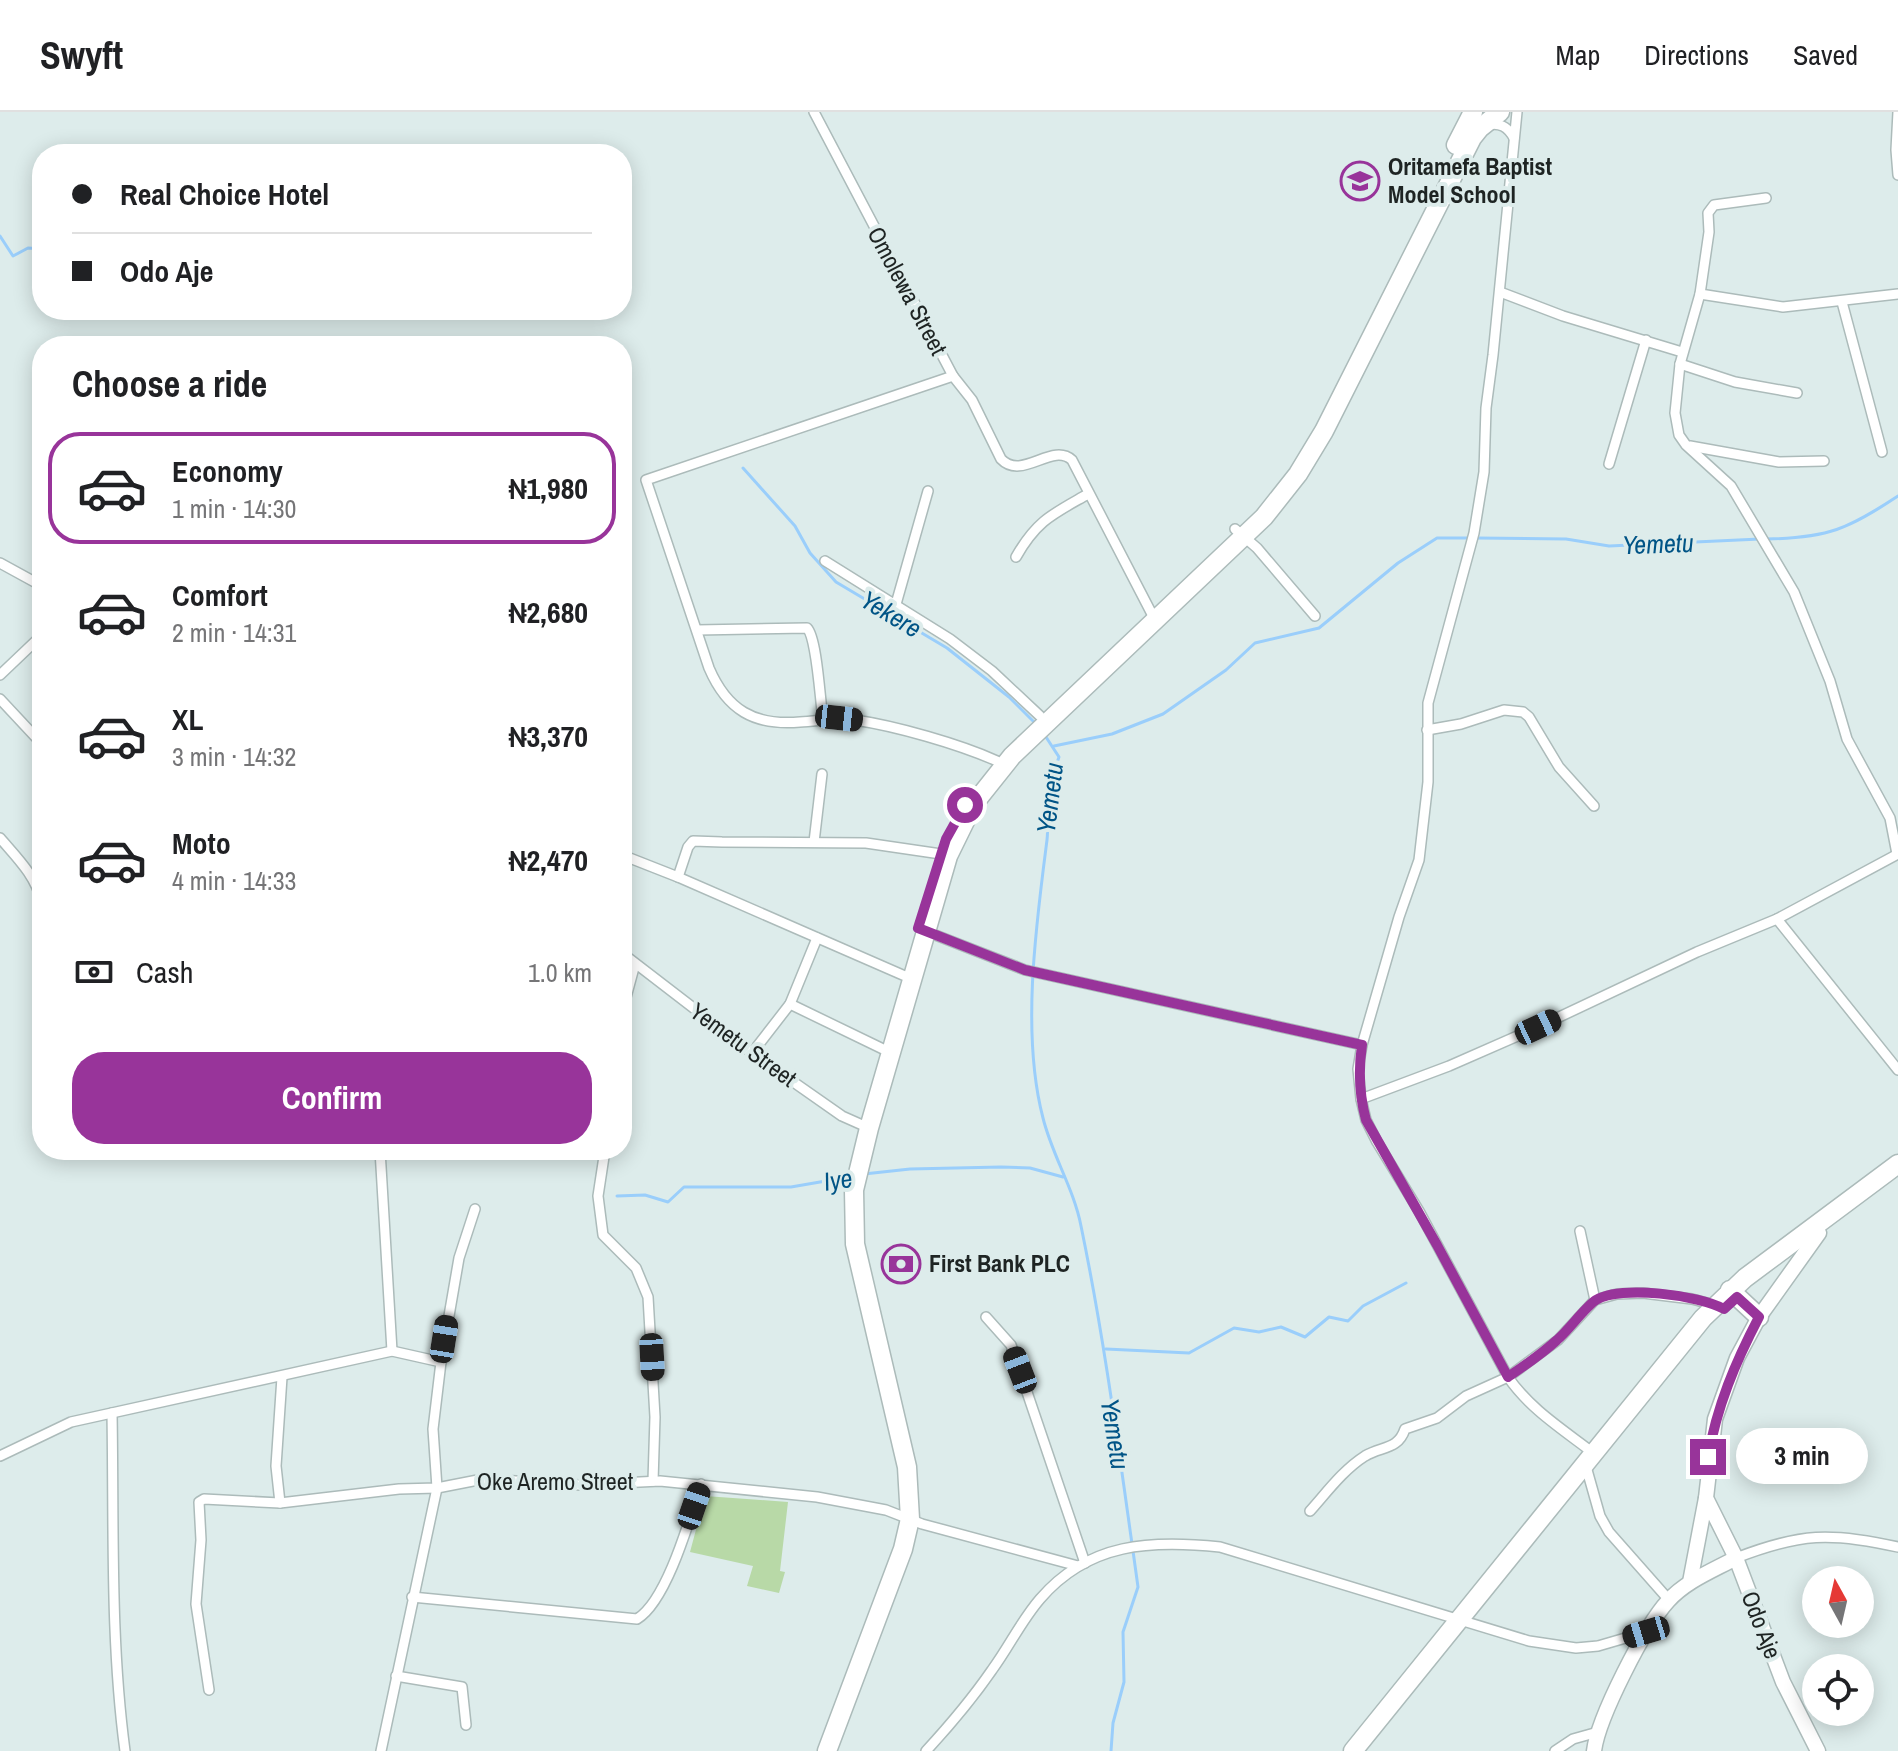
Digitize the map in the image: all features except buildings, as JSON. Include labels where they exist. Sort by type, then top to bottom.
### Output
[{"type":"highway","points":[[865,1127],[941,854],[954,822],[997,761],[1239,532],[1282,497],[1311,455],[1463,155],[1476,120],[1500,112]]},
{"type":"highway","points":[[827,1751],[903,1549],[906,1517],[907,1467],[854,1234],[854,1190],[865,1127],[883,1049],[905,976],[948,856],[962,824],[992,778],[1037,723]]},
{"type":"highway","points":[[1353,1751],[1590,1461],[1727,1300],[1898,1164]]},
{"type":"highway","points":[[1727,1300],[1898,1176]]},
{"type":"highway","points":[[1727,1300],[1759,1317]]},
{"type":"highway","points":[[817,1751],[906,1517]]},
{"type":"highway","points":[[1361,1751],[1462,1619]]},
{"type":"street","name":"Omolewa Street","points":[[814,112],[953,376],[972,400],[1001,459],[1015,467],[1059,455],[1067,456],[1072,460],[1088,494]]},
{"type":"street","points":[[1517,112],[1486,408],[1484,472],[1470,551],[1431,684],[1427,730],[1428,782],[1419,860],[1362,1045],[1358,1069],[1361,1099],[1366,1120],[1377,1142],[1419,1211],[1508,1377],[1517,1391],[1590,1461],[1596,1506],[1609,1532],[1669,1600]]},
{"type":"street","points":[[1898,112],[1898,175]]},
{"type":"street","points":[[1476,120],[1500,124],[1514,138]]},
{"type":"street","points":[[1361,1099],[1449,1066],[1697,952],[1777,919],[1898,854],[1890,818],[1847,739],[1806,618],[1731,486],[1679,435],[1675,413],[1680,364],[1700,294],[1708,240],[1708,213],[1714,205],[1766,198]]},
{"type":"street","points":[[1500,292],[1563,316],[1682,352]]},
{"type":"street","points":[[1700,294],[1783,307],[1898,294]]},
{"type":"street","points":[[1842,302],[1882,452]]},
{"type":"street","points":[[1609,464],[1646,340]]},
{"type":"street","points":[[1680,364],[1735,382],[1797,393]]},
{"type":"street","points":[[953,376],[646,480],[716,686],[737,710],[781,723],[823,719],[859,721],[963,748],[997,761]]},
{"type":"street","points":[[1686,445],[1779,462],[1824,461]]},
{"type":"street","points":[[896,604],[928,491]]},
{"type":"street","points":[[1016,557],[1030,532],[1046,518],[1088,494],[1152,616]]},
{"type":"street","points":[[1239,532],[1287,580],[1315,616]]},
{"type":"street","points":[[825,561],[896,604],[992,671],[1037,723]]},
{"type":"street","points":[[0,563],[32,581]]},
{"type":"street","points":[[697,630],[807,628],[814,645],[823,719]]},
{"type":"street","points":[[0,675],[32,645]]},
{"type":"street","points":[[0,699],[32,733]]},
{"type":"street","points":[[1427,730],[1461,724],[1504,710],[1523,712],[1559,767],[1594,806]]},
{"type":"street","points":[[814,842],[822,774]]},
{"type":"street","points":[[0,838],[32,876]]},
{"type":"street","points":[[678,877],[693,841],[866,843],[941,854]]},
{"type":"street","points":[[632,859],[905,976]]},
{"type":"street","points":[[1777,919],[1898,1070]]},
{"type":"street","points":[[922,930],[1025,970],[1362,1045]]},
{"type":"street","points":[[752,1053],[790,1004],[817,938]]},
{"type":"street","name":"Yemetu Street","points":[[632,961],[752,1053],[865,1127]]},
{"type":"street","points":[[632,975],[635,964]]},
{"type":"street","points":[[790,1004],[883,1049]]},
{"type":"street","points":[[381,1160],[392,1351]]},
{"type":"street","points":[[603,1160],[598,1196],[603,1235],[636,1268],[648,1297],[655,1417],[653,1481]]},
{"type":"street","points":[[382,1750],[437,1488],[433,1429],[441,1362],[459,1258],[475,1209]]},
{"type":"street","points":[[1580,1231],[1595,1300]]},
{"type":"street","points":[[1690,1582],[1706,1498],[1715,1419],[1737,1358],[1759,1317],[1819,1233]]},
{"type":"street","points":[[1310,1511],[1348,1468],[1368,1454],[1393,1446],[1402,1439],[1405,1429],[1437,1418],[1466,1396],[1508,1377],[1558,1340],[1595,1300],[1617,1294],[1643,1293],[1727,1300]]},
{"type":"street","points":[[986,1317],[1011,1345],[1082,1564]]},
{"type":"street","points":[[0,1456],[71,1422],[392,1351],[441,1362]]},
{"type":"street","points":[[280,1503],[276,1466],[282,1377]]},
{"type":"street","points":[[112,1413],[115,1630],[118,1702],[125,1751]]},
{"type":"street","name":"Oke Aremo Street","points":[[209,1690],[196,1604],[201,1540],[199,1502],[204,1499],[280,1503],[386,1490],[437,1488],[483,1479],[580,1485],[653,1481],[701,1484],[817,1497],[906,1517],[1082,1564]]},
{"type":"street","points":[[412,1597],[637,1619],[655,1599],[679,1551],[701,1484]]},
{"type":"street","name":"Odo Aje","points":[[1706,1498],[1736,1558],[1783,1682],[1818,1751]]},
{"type":"street","points":[[1594,1751],[1598,1732],[1646,1632],[1669,1600],[1690,1582],[1774,1543],[1817,1536],[1844,1536],[1898,1547]]},
{"type":"street","points":[[926,1751],[994,1669],[1041,1597],[1082,1564],[1125,1547],[1173,1542],[1220,1547],[1529,1641],[1576,1648],[1598,1646],[1646,1632]]},
{"type":"street","points":[[396,1676],[462,1687],[466,1725]]},
{"type":"street","points":[[1555,1751],[1573,1739],[1598,1732]]},
{"type":"green space","points":[[705,1496],[788,1502],[780,1571],[785,1572],[779,1593],[747,1586],[753,1566],[690,1552]]},
{"type":"waterway","points":[[0,236],[13,256],[32,248]]},
{"type":"waterway","name":"Yekere","points":[[743,468],[795,526],[810,553],[836,582],[947,648],[1009,697],[1037,725]]},
{"type":"waterway","name":"Yemetu","points":[[1767,539],[1837,530],[1898,496]]},
{"type":"waterway","name":"Yemetu","points":[[1054,746],[1112,734],[1163,714],[1226,670],[1255,643],[1319,628],[1398,563],[1437,538],[1468,538]]},
{"type":"waterway","name":"Yemetu","points":[[1476,538],[1566,539],[1609,546],[1760,539]]},
{"type":"waterway","name":"Yemetu","points":[[1044,734],[1059,757],[1049,792],[1047,840],[1035,943],[1032,1016],[1036,1085],[1047,1132],[1081,1226],[1103,1345],[1132,1544]]},
{"type":"waterway","name":"Iye","points":[[864,1174],[910,1169],[1001,1167],[1030,1168],[1063,1177]]},
{"type":"waterway","name":"Iye","points":[[617,1196],[645,1195],[668,1202],[684,1187],[791,1187],[849,1177]]},
{"type":"waterway","points":[[1106,1349],[1189,1353],[1234,1328],[1259,1332],[1281,1327],[1305,1337],[1329,1317],[1348,1321],[1363,1306],[1406,1283]]},
{"type":"waterway","name":"Yemetu","points":[[1111,1751],[1113,1723],[1124,1682],[1123,1632],[1138,1587],[1133,1551]]},
{"type":"place","name":"Oritamefa Baptist Model School","points":[[1360,181]]},
{"type":"place","name":"First Bank PLC","points":[[901,1264]]},
{"type":"route","points":[[965,805],[946,839],[918,928],[1025,970],[1362,1045],[1358,1069],[1366,1120],[1508,1377],[1558,1340],[1595,1300],[1617,1294],[1643,1293],[1692,1299],[1724,1309],[1737,1297],[1759,1317],[1727,1384],[1715,1419],[1708,1457]]}]
